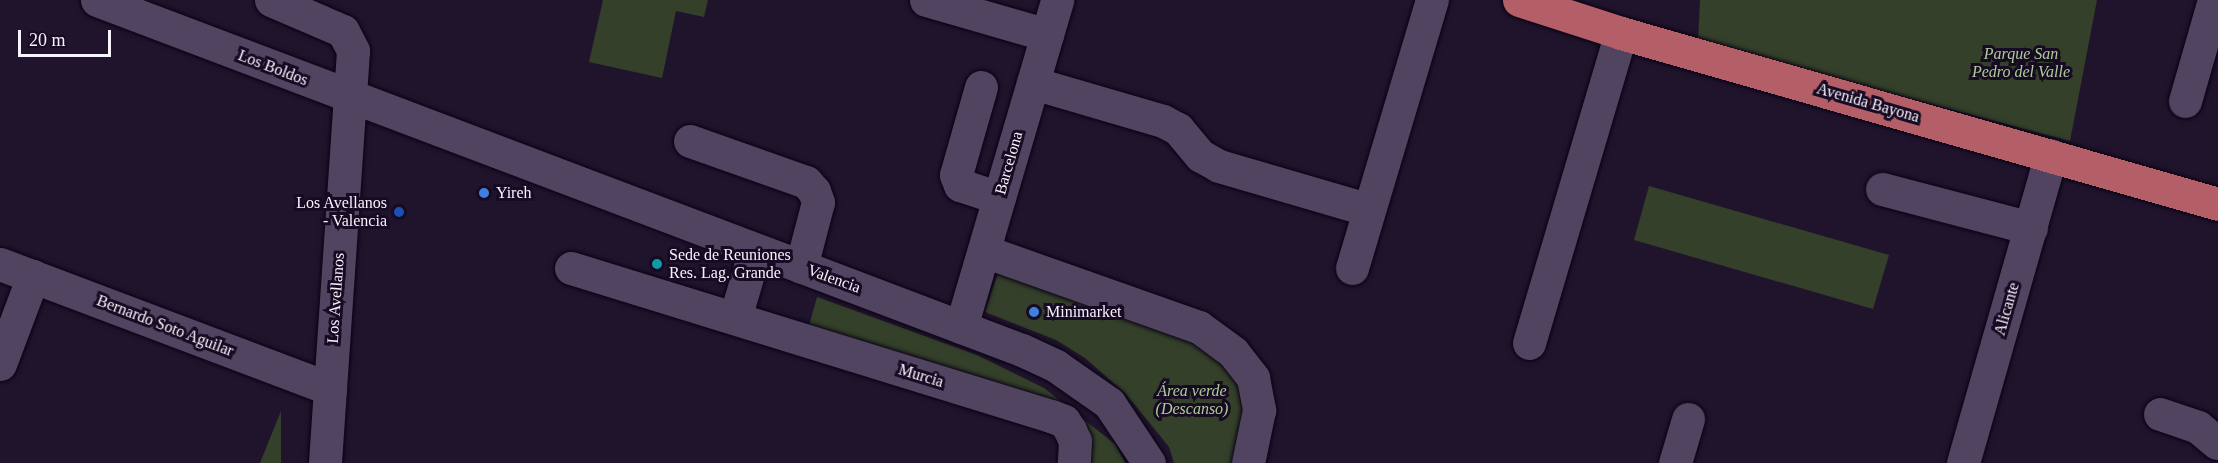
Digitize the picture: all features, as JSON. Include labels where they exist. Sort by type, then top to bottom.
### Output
[{"type":"main road","name":"Avenida Bayona","points":[[1519,0],[1621,33],[2218,204]]},
{"type":"street","name":"Los Boldos","points":[[97,0],[136,7],[349,97]]},
{"type":"street","name":"Los Avellanos","points":[[271,0],[333,26],[350,40],[353,51],[325,463]]},
{"type":"street","points":[[926,0],[1047,35]]},
{"type":"street","name":"Barcelona","points":[[962,327],[1057,0]]},
{"type":"street","points":[[1352,268],[1432,0]]},
{"type":"street","points":[[2185,101],[2214,0]]},
{"type":"street","points":[[1529,343],[1621,33]]},
{"type":"street","points":[[1033,83],[1163,121],[1178,129],[1201,156],[1219,166],[1370,210]]},
{"type":"street","points":[[981,87],[956,175],[960,185],[999,198]]},
{"type":"street","name":"Valencia","points":[[349,97],[962,327],[1056,366],[1086,385],[1109,404],[1127,425],[1149,463]]},
{"type":"street","points":[[690,141],[806,182],[814,191],[818,202],[801,267]]},
{"type":"street","name":"Alicante","points":[[1963,463],[2051,155]]},
{"type":"street","points":[[1882,189],[2031,228]]},
{"type":"street","points":[[735,318],[755,250]]},
{"type":"street","points":[[984,250],[1199,327],[1233,352],[1253,378],[1258,410],[1248,463]]},
{"type":"street","name":"Bernardo Soto Aguilar","points":[[0,264],[330,389]]},
{"type":"street","name":"Murcia","points":[[571,268],[1064,421],[1075,441],[1074,463]]},
{"type":"street","points":[[0,364],[33,276]]},
{"type":"street","points":[[2160,414],[2198,427],[2213,450]]},
{"type":"street","points":[[1675,463],[1688,419]]},
{"type":"green space","points":[[603,0],[708,0],[704,17],[676,11],[662,78],[589,62]]},
{"type":"green space","name":"Parque San Pedro del Valle","points":[[1700,0],[2097,0],[2070,141],[1698,42]]},
{"type":"green space","points":[[1649,186],[1889,255],[1873,309],[1634,240]]},
{"type":"green space","name":"Área verde (Descanso)","points":[[1000,266],[1174,333],[1213,354],[1233,376],[1248,405],[1239,463],[1174,463],[1169,447],[1126,394],[1085,358],[1056,340],[985,312]]},
{"type":"green space","points":[[817,297],[977,355],[1044,388],[1115,444],[1125,463],[1080,463],[1086,438],[808,329]]},
{"type":"green space","points":[[281,411],[281,463],[260,463]]},
{"type":"place","name":"Yireh","points":[[484,193]]},
{"type":"place","name":"Los Avellanos - Valencia","points":[[399,212]]},
{"type":"place","name":"Sede de Reuniones Res. Lag. Grande","points":[[657,264]]},
{"type":"place","name":"Minimarket","points":[[1034,312]]}]
